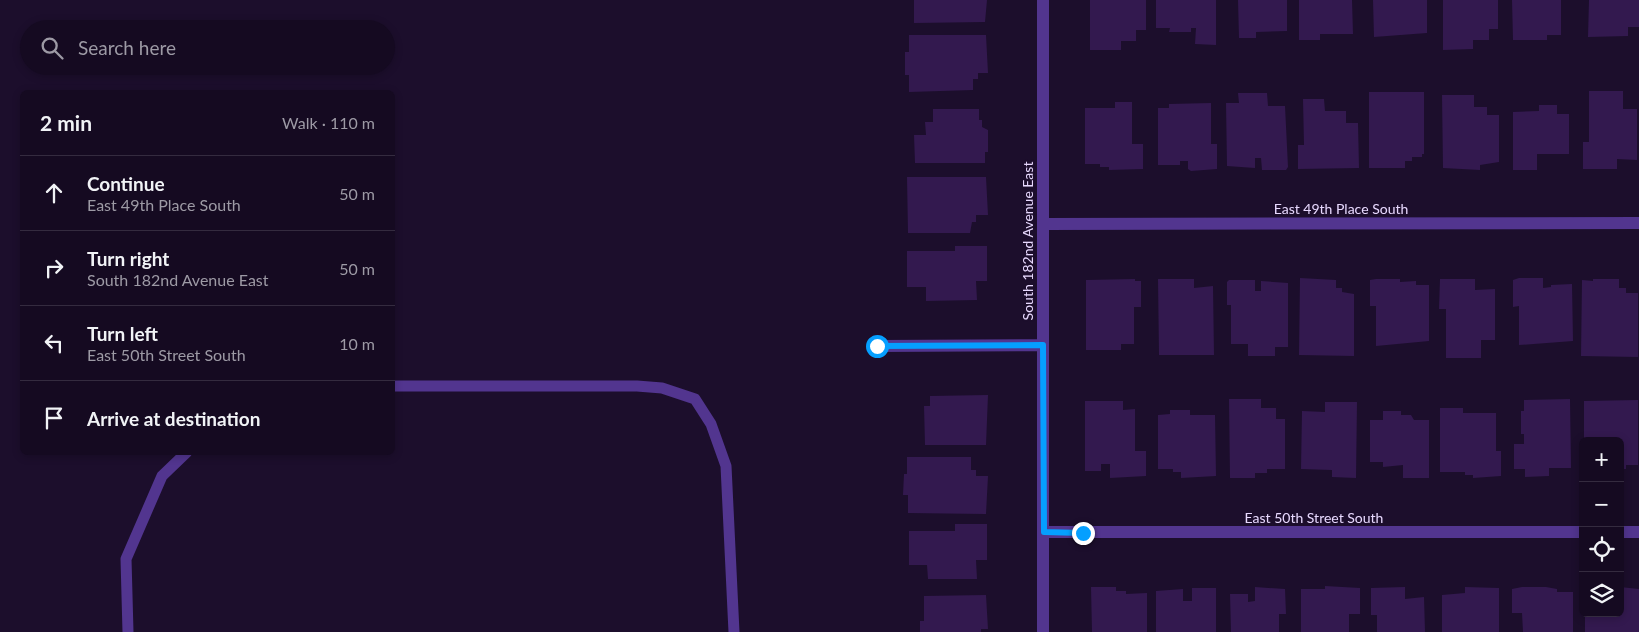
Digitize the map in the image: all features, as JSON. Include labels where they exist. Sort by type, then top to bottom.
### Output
[{"type":"street","name":"South 182nd Avenue East","points":[[1043,0],[1043,632]]},
{"type":"street","name":"East 49th Place South","points":[[1043,224],[1639,223]]},
{"type":"street","points":[[877,346],[1043,345]]},
{"type":"street","name":"East 50th Street South","points":[[1044,532],[1579,532]]},
{"type":"street","points":[[1624,532],[1639,532]]},
{"type":"lane","points":[[395,386],[637,386],[662,388],[695,399],[712,424],[726,466],[734,632]]},
{"type":"lane","points":[[128,632],[126,559],[162,476],[184,455]]},
{"type":"building","points":[[914,0],[987,0],[985,22],[914,23]]},
{"type":"building","points":[[1090,0],[1146,0],[1146,30],[1136,30],[1136,41],[1121,41],[1121,50],[1090,50]]},
{"type":"building","points":[[1156,0],[1216,0],[1216,45],[1195,44],[1196,28],[1191,28],[1191,32],[1169,32],[1170,28],[1156,28]]},
{"type":"building","points":[[1238,0],[1287,0],[1287,31],[1256,32],[1256,38],[1239,38]]},
{"type":"building","points":[[1299,0],[1352,0],[1353,34],[1320,34],[1320,40],[1299,40]]},
{"type":"building","points":[[1373,0],[1427,0],[1427,33],[1374,37]]},
{"type":"building","points":[[1443,0],[1498,0],[1498,29],[1489,29],[1489,40],[1473,40],[1473,49],[1443,50]]},
{"type":"building","points":[[1512,0],[1561,0],[1561,35],[1547,35],[1547,40],[1513,40]]},
{"type":"building","points":[[1589,0],[1639,0],[1639,27],[1628,27],[1628,36],[1588,37]]},
{"type":"building","points":[[909,35],[986,35],[988,73],[978,73],[978,79],[973,79],[973,90],[909,92],[909,75],[905,75],[905,52],[909,52]]},
{"type":"building","points":[[1589,91],[1623,91],[1623,109],[1637,109],[1637,160],[1617,159],[1617,169],[1583,169],[1583,142],[1589,142]]},
{"type":"building","points":[[1369,92],[1424,92],[1424,154],[1422,154],[1422,157],[1412,157],[1412,161],[1405,161],[1405,168],[1369,168]]},
{"type":"building","points":[[1238,93],[1267,93],[1268,106],[1285,106],[1288,167],[1286,170],[1262,170],[1261,158],[1255,158],[1255,168],[1227,166],[1226,103],[1239,103]]},
{"type":"building","points":[[1442,95],[1474,95],[1474,107],[1487,107],[1487,115],[1499,115],[1499,162],[1480,165],[1480,170],[1443,168]]},
{"type":"building","points":[[1303,99],[1324,99],[1325,111],[1346,111],[1346,123],[1358,123],[1359,168],[1298,169],[1298,145],[1304,145]]},
{"type":"building","points":[[1115,102],[1132,102],[1132,144],[1143,144],[1143,169],[1109,170],[1109,167],[1100,167],[1100,164],[1085,164],[1085,108],[1115,108]]},
{"type":"building","points":[[1211,103],[1211,144],[1217,144],[1217,169],[1191,171],[1188,169],[1188,161],[1180,161],[1180,165],[1158,165],[1158,108],[1169,108],[1169,104]]},
{"type":"building","points":[[1539,105],[1557,105],[1557,114],[1569,114],[1569,154],[1537,154],[1537,170],[1513,170],[1513,112],[1539,111]]},
{"type":"building","points":[[933,109],[979,109],[979,120],[982,120],[982,127],[988,130],[988,152],[985,152],[985,163],[915,163],[914,135],[926,135],[925,122],[933,122]]},
{"type":"building","points":[[907,177],[986,177],[988,215],[976,215],[976,222],[972,222],[970,233],[908,233]]},
{"type":"building","points":[[955,246],[987,246],[987,281],[976,281],[977,300],[926,301],[926,287],[907,287],[907,251],[955,251]]},
{"type":"building","points":[[1300,278],[1336,280],[1336,288],[1342,288],[1342,292],[1354,294],[1354,356],[1299,355]]},
{"type":"building","points":[[1519,278],[1543,278],[1543,288],[1551,287],[1551,285],[1572,284],[1573,341],[1519,345],[1519,306],[1513,307],[1513,280]]},
{"type":"building","points":[[1135,279],[1135,281],[1141,281],[1141,307],[1134,307],[1134,344],[1121,344],[1121,350],[1086,350],[1086,280]]},
{"type":"building","points":[[1158,279],[1194,279],[1194,288],[1213,286],[1214,355],[1159,355]]},
{"type":"building","points":[[1400,279],[1400,282],[1416,281],[1416,285],[1429,285],[1429,341],[1376,346],[1376,306],[1370,306],[1370,280]]},
{"type":"building","points":[[1440,279],[1475,279],[1475,290],[1495,289],[1495,340],[1481,340],[1481,358],[1446,358],[1446,309],[1439,309]]},
{"type":"building","points":[[1593,279],[1619,279],[1619,288],[1626,288],[1626,293],[1638,293],[1638,357],[1581,356],[1582,280],[1593,281]]},
{"type":"building","points":[[1229,280],[1255,280],[1255,291],[1261,291],[1261,281],[1288,283],[1288,347],[1275,347],[1275,356],[1248,356],[1248,344],[1231,344],[1231,305],[1227,305],[1227,282]]},
{"type":"building","points":[[988,395],[986,445],[925,445],[924,406],[930,406],[930,396]]},
{"type":"building","points":[[1229,399],[1261,399],[1261,408],[1276,408],[1276,419],[1285,419],[1285,469],[1267,469],[1267,473],[1255,473],[1255,478],[1230,478]]},
{"type":"building","points":[[1570,399],[1571,468],[1549,468],[1549,476],[1525,477],[1525,469],[1514,469],[1514,444],[1524,444],[1524,434],[1521,434],[1521,411],[1524,411],[1524,400]]},
{"type":"building","points":[[1638,400],[1638,465],[1626,465],[1626,469],[1624,469],[1624,437],[1584,437],[1584,401]]},
{"type":"building","points":[[1085,401],[1123,401],[1123,410],[1135,409],[1135,451],[1146,451],[1146,476],[1110,478],[1110,464],[1101,464],[1101,471],[1085,471]]},
{"type":"building","points":[[1325,402],[1357,402],[1356,478],[1332,477],[1332,470],[1301,469],[1302,411],[1325,412]]},
{"type":"building","points":[[1440,408],[1463,408],[1463,413],[1496,413],[1496,451],[1501,451],[1501,476],[1473,478],[1473,475],[1465,475],[1465,472],[1440,472]]},
{"type":"building","points":[[1170,410],[1190,410],[1190,415],[1215,415],[1216,476],[1181,478],[1181,472],[1173,472],[1173,469],[1158,469],[1158,415],[1170,414]]},
{"type":"building","points":[[1383,411],[1401,411],[1401,415],[1411,415],[1414,420],[1429,420],[1429,478],[1403,478],[1403,465],[1383,467],[1383,462],[1370,462],[1370,420],[1383,420]]},
{"type":"building","points":[[907,457],[971,457],[971,470],[976,470],[976,476],[988,476],[986,514],[908,513],[908,495],[903,495],[904,474],[907,474]]},
{"type":"building","points":[[955,524],[987,524],[987,560],[976,560],[977,579],[928,579],[927,565],[909,565],[909,531],[955,531]]},
{"type":"building","points":[[1325,586],[1360,588],[1360,614],[1349,614],[1349,632],[1301,632],[1301,589],[1325,589]]},
{"type":"building","points":[[1091,587],[1116,587],[1116,591],[1126,591],[1126,594],[1147,593],[1147,632],[1092,632]]},
{"type":"building","points":[[1255,587],[1285,589],[1286,614],[1279,614],[1279,632],[1231,632],[1230,594],[1248,594],[1248,602],[1255,601]]},
{"type":"building","points":[[1405,587],[1405,599],[1424,597],[1425,632],[1377,632],[1377,615],[1371,615],[1371,588]]},
{"type":"building","points":[[1465,587],[1499,588],[1499,632],[1442,632],[1442,595],[1465,593]]},
{"type":"building","points":[[1546,587],[1557,589],[1557,592],[1573,592],[1573,632],[1523,632],[1522,613],[1512,613],[1512,589]]},
{"type":"building","points":[[1624,587],[1639,589],[1639,632],[1585,632],[1585,617],[1624,617]]},
{"type":"building","points":[[1192,588],[1216,588],[1216,632],[1156,632],[1156,591],[1183,589],[1183,601],[1192,601]]},
{"type":"building","points":[[986,595],[988,629],[981,629],[981,632],[920,632],[920,621],[924,621],[924,596]]},
{"type":"route","points":[[877,346],[1043,345],[1044,532],[1083,533]]}]
